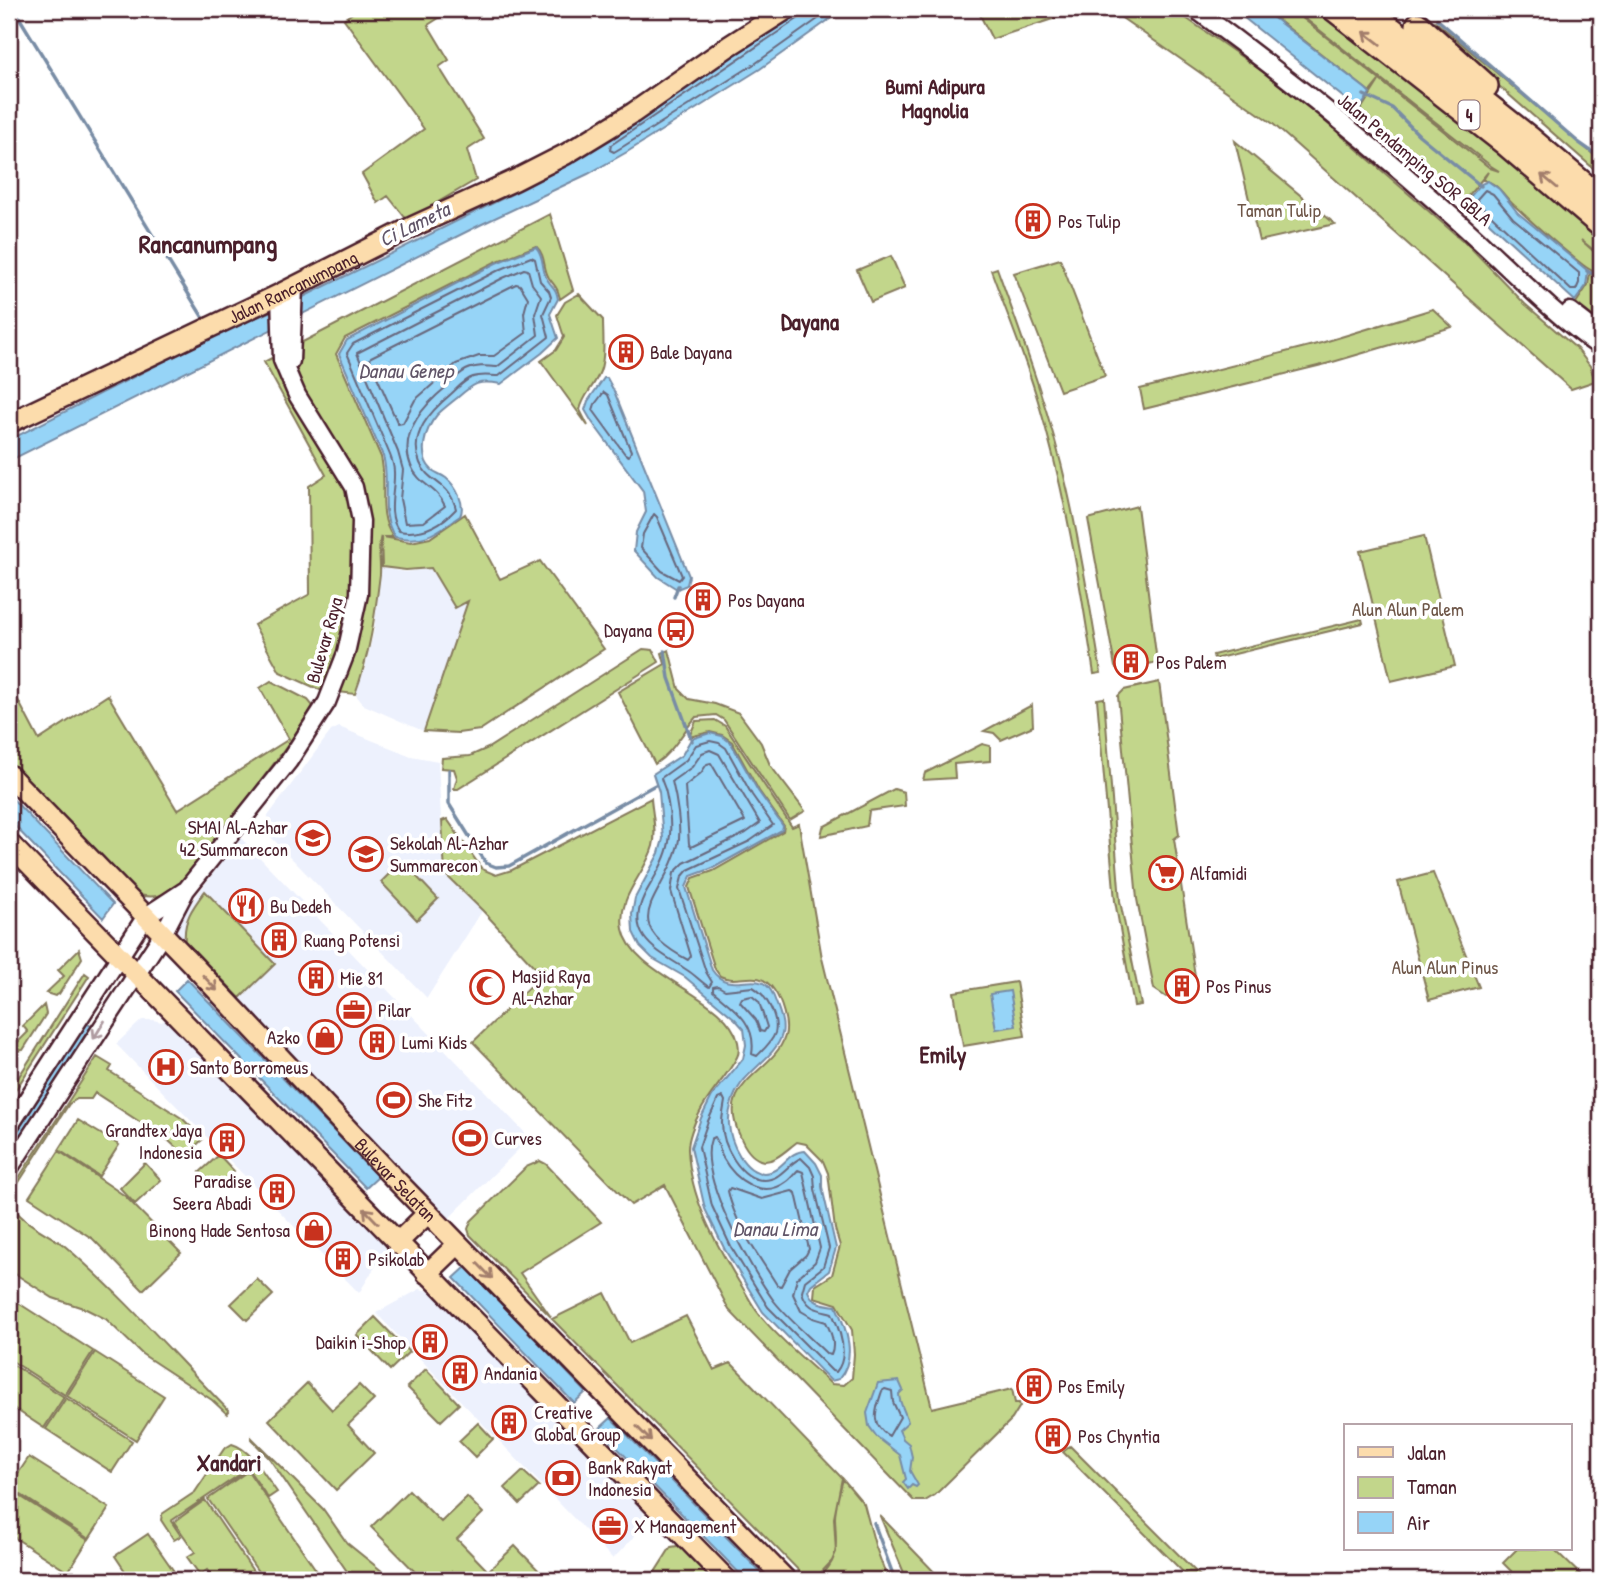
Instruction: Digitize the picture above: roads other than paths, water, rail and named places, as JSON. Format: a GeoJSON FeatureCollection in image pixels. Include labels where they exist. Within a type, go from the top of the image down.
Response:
{"type":"FeatureCollection","features":[{"type":"Feature","properties":{"kind":"highway","name":"4"},"geometry":{"type":"LineString","coordinates":[[1334,9],[1505,143],[1601,225]]}},
{"type":"Feature","properties":{"kind":"highway","name":"4"},"geometry":{"type":"LineString","coordinates":[[1366,9],[1601,199]]}},
{"type":"Feature","properties":{"kind":"highway"},"geometry":{"type":"LineString","coordinates":[[1418,25],[1547,142],[1560,155],[1569,172]]}},
{"type":"Feature","properties":{"kind":"main road","name":"Jalan Rancanumpang"},"geometry":{"type":"LineString","coordinates":[[9,423],[225,320],[287,296],[403,231],[515,180],[575,148],[633,113],[778,12]]}},
{"type":"Feature","properties":{"kind":"main road","name":"Bulevar Selatan"},"geometry":{"type":"LineString","coordinates":[[9,775],[428,1213],[786,1580]]}},
{"type":"Feature","properties":{"kind":"main road"},"geometry":{"type":"LineString","coordinates":[[9,843],[727,1580]]}},
{"type":"Feature","properties":{"kind":"main road"},"geometry":{"type":"LineString","coordinates":[[397,1243],[428,1213]]}},
{"type":"Feature","properties":{"kind":"main road"},"geometry":{"type":"LineString","coordinates":[[427,1273],[458,1244]]}},
{"type":"Feature","properties":{"kind":"street","name":"Jalan Pendamping SOR GBLA"},"geometry":{"type":"LineString","coordinates":[[1195,9],[1315,95]]}},
{"type":"Feature","properties":{"kind":"street","name":"Jalan Pendamping SOR GBLA"},"geometry":{"type":"LineString","coordinates":[[1212,9],[1596,338]]}},
{"type":"Feature","properties":{"kind":"street","name":"Bulevar Raya"},"geometry":{"type":"LineString","coordinates":[[9,1169],[135,972],[163,934],[186,890],[273,783],[327,702],[346,653],[359,594],[361,521],[354,487],[297,395],[288,374],[291,362],[286,338],[287,296]]}},
{"type":"Feature","properties":{"kind":"street","name":"Bulevar Raya"},"geometry":{"type":"LineString","coordinates":[[9,1127],[146,916],[186,890]]}},
{"type":"Feature","properties":{"kind":"water"},"geometry":{"type":"Polygon","coordinates":[[[800,9],[844,9],[760,69],[588,174],[480,225],[9,461],[9,440],[212,337],[301,298],[582,157],[800,9]]]}},
{"type":"Feature","properties":{"kind":"water"},"geometry":{"type":"Polygon","coordinates":[[[1233,9],[1262,9],[1366,89],[1370,93],[1359,110],[1233,9]]]}},
{"type":"Feature","properties":{"kind":"water"},"geometry":{"type":"Polygon","coordinates":[[[1488,181],[1499,189],[1518,213],[1588,271],[1586,286],[1575,301],[1468,203],[1468,199],[1481,184],[1488,181]]]}},
{"type":"Feature","properties":{"kind":"water","name":"Danau Genep"},"geometry":{"type":"Polygon","coordinates":[[[536,247],[541,255],[545,275],[558,299],[550,314],[558,338],[501,384],[487,382],[472,386],[437,415],[424,442],[425,457],[432,470],[446,478],[453,486],[461,501],[462,512],[430,535],[415,539],[395,537],[387,518],[383,456],[339,354],[347,340],[496,263],[536,247]]]}},
{"type":"Feature","properties":{"kind":"water"},"geometry":{"type":"Polygon","coordinates":[[[604,378],[607,378],[614,391],[689,576],[687,585],[677,589],[658,577],[634,551],[636,532],[646,512],[643,491],[585,410],[604,378]]]}},
{"type":"Feature","properties":{"kind":"water","name":"Danau Lima"},"geometry":{"type":"Polygon","coordinates":[[[710,733],[722,736],[731,743],[758,791],[783,826],[782,830],[713,868],[691,876],[686,887],[712,970],[728,982],[754,981],[769,987],[781,1016],[783,1030],[779,1041],[741,1084],[732,1103],[729,1124],[739,1155],[757,1172],[775,1170],[794,1154],[805,1151],[822,1175],[822,1187],[836,1248],[829,1271],[811,1285],[808,1291],[816,1301],[836,1306],[847,1334],[849,1353],[848,1362],[839,1379],[831,1381],[763,1312],[725,1250],[705,1209],[691,1147],[712,1096],[743,1059],[746,1045],[744,1029],[685,977],[652,958],[640,946],[633,932],[635,898],[659,853],[663,839],[659,792],[653,774],[682,755],[691,739],[710,733]]]}},
{"type":"Feature","properties":{"kind":"water"},"geometry":{"type":"Polygon","coordinates":[[[9,795],[113,904],[103,918],[9,820],[9,795]]]}},
{"type":"Feature","properties":{"kind":"water"},"geometry":{"type":"Polygon","coordinates":[[[187,979],[378,1177],[366,1188],[175,991],[187,979]]]}},
{"type":"Feature","properties":{"kind":"water"},"geometry":{"type":"Polygon","coordinates":[[[1010,991],[1016,1026],[996,1029],[990,994],[1010,991]]]}},
{"type":"Feature","properties":{"kind":"water"},"geometry":{"type":"Polygon","coordinates":[[[83,1021],[91,1026],[9,1155],[9,1137],[83,1021]]]}},
{"type":"Feature","properties":{"kind":"water"},"geometry":{"type":"Polygon","coordinates":[[[466,1267],[586,1392],[574,1403],[454,1278],[466,1267]]]}},
{"type":"Feature","properties":{"kind":"water"},"geometry":{"type":"Polygon","coordinates":[[[899,1381],[903,1390],[899,1397],[908,1422],[899,1430],[909,1444],[912,1457],[910,1471],[918,1485],[912,1485],[908,1489],[903,1482],[906,1479],[900,1455],[877,1437],[869,1426],[867,1413],[878,1383],[899,1381]]]}},
{"type":"Feature","properties":{"kind":"water"},"geometry":{"type":"Polygon","coordinates":[[[611,1418],[768,1580],[746,1580],[599,1429],[611,1418]]]}},
{"type":"Feature","properties":{"kind":"waterway"},"geometry":{"type":"LineString","coordinates":[[14,9],[205,321]]}},
{"type":"Feature","properties":{"kind":"waterway"},"geometry":{"type":"LineString","coordinates":[[1437,19],[1578,142],[1601,158]]}},
{"type":"Feature","properties":{"kind":"waterway"},"geometry":{"type":"LineString","coordinates":[[1364,95],[1392,108],[1419,135],[1481,186]]}},
{"type":"Feature","properties":{"kind":"waterway"},"geometry":{"type":"LineString","coordinates":[[1587,271],[1597,276],[1601,282]]}},
{"type":"Feature","properties":{"kind":"waterway"},"geometry":{"type":"LineString","coordinates":[[1601,307],[1601,322]]}},
{"type":"Feature","properties":{"kind":"waterway"},"geometry":{"type":"LineString","coordinates":[[1599,350],[1595,357],[1601,378]]}},
{"type":"Feature","properties":{"kind":"waterway"},"geometry":{"type":"LineString","coordinates":[[1601,458],[1594,498],[1601,521]]}},
{"type":"Feature","properties":{"kind":"waterway"},"geometry":{"type":"LineString","coordinates":[[674,597],[678,586]]}},
{"type":"Feature","properties":{"kind":"waterway"},"geometry":{"type":"LineString","coordinates":[[665,651],[669,678],[692,741]]}},
{"type":"Feature","properties":{"kind":"waterway"},"geometry":{"type":"LineString","coordinates":[[449,770],[449,804],[486,863],[496,867],[509,866],[655,785]]}},
{"type":"Feature","properties":{"kind":"waterway"},"geometry":{"type":"LineString","coordinates":[[874,1523],[895,1580]]}},
{"type":"Feature","properties":{"kind":"place","name":"Pos Tulip"},"geometry":{"type":"Point","coordinates":[1033,221]}},
{"type":"Feature","properties":{"kind":"place","name":"Bale Dayana"},"geometry":{"type":"Point","coordinates":[626,352]}},
{"type":"Feature","properties":{"kind":"place","name":"Pos Dayana"},"geometry":{"type":"Point","coordinates":[703,600]}},
{"type":"Feature","properties":{"kind":"place","name":"Dayana"},"geometry":{"type":"Point","coordinates":[676,630]}},
{"type":"Feature","properties":{"kind":"place","name":"Pos Palem"},"geometry":{"type":"Point","coordinates":[1131,662]}},
{"type":"Feature","properties":{"kind":"place","name":"SMAI Al-Azhar 42 Summarecon"},"geometry":{"type":"Point","coordinates":[313,838]}},
{"type":"Feature","properties":{"kind":"place","name":"Sekolah Al-Azhar Summarecon"},"geometry":{"type":"Point","coordinates":[366,854]}},
{"type":"Feature","properties":{"kind":"place","name":"Alfamidi"},"geometry":{"type":"Point","coordinates":[1166,873]}},
{"type":"Feature","properties":{"kind":"place","name":"Bu Dedeh"},"geometry":{"type":"Point","coordinates":[246,906]}},
{"type":"Feature","properties":{"kind":"place","name":"Ruang Potensi"},"geometry":{"type":"Point","coordinates":[279,940]}},
{"type":"Feature","properties":{"kind":"place","name":"Mie 81"},"geometry":{"type":"Point","coordinates":[316,978]}},
{"type":"Feature","properties":{"kind":"place","name":"Pos Pinus"},"geometry":{"type":"Point","coordinates":[1182,986]}},
{"type":"Feature","properties":{"kind":"place","name":"Masjid Raya Al-Azhar"},"geometry":{"type":"Point","coordinates":[487,987]}},
{"type":"Feature","properties":{"kind":"place","name":"Pilar"},"geometry":{"type":"Point","coordinates":[354,1010]}},
{"type":"Feature","properties":{"kind":"place","name":"Azko"},"geometry":{"type":"Point","coordinates":[325,1037]}},
{"type":"Feature","properties":{"kind":"place","name":"Lumi Kids"},"geometry":{"type":"Point","coordinates":[377,1042]}},
{"type":"Feature","properties":{"kind":"place","name":"Santo Borromeus"},"geometry":{"type":"Point","coordinates":[166,1067]}},
{"type":"Feature","properties":{"kind":"place","name":"She Fitz"},"geometry":{"type":"Point","coordinates":[394,1100]}},
{"type":"Feature","properties":{"kind":"place","name":"Curves"},"geometry":{"type":"Point","coordinates":[470,1138]}},
{"type":"Feature","properties":{"kind":"place","name":"Grandtex Jaya Indonesia"},"geometry":{"type":"Point","coordinates":[227,1141]}},
{"type":"Feature","properties":{"kind":"place","name":"Paradise Seera Abadi"},"geometry":{"type":"Point","coordinates":[277,1192]}},
{"type":"Feature","properties":{"kind":"place","name":"Binong Hade Sentosa"},"geometry":{"type":"Point","coordinates":[314,1230]}},
{"type":"Feature","properties":{"kind":"place","name":"Psikolab"},"geometry":{"type":"Point","coordinates":[343,1259]}},
{"type":"Feature","properties":{"kind":"place","name":"Daikin i-Shop"},"geometry":{"type":"Point","coordinates":[430,1342]}},
{"type":"Feature","properties":{"kind":"place","name":"Andania"},"geometry":{"type":"Point","coordinates":[460,1373]}},
{"type":"Feature","properties":{"kind":"place","name":"Pos Emily"},"geometry":{"type":"Point","coordinates":[1034,1386]}},
{"type":"Feature","properties":{"kind":"place","name":"Creative Global Group"},"geometry":{"type":"Point","coordinates":[509,1423]}},
{"type":"Feature","properties":{"kind":"place","name":"Pos Chyntia"},"geometry":{"type":"Point","coordinates":[1053,1436]}},
{"type":"Feature","properties":{"kind":"place","name":"Bank Rakyat Indonesia"},"geometry":{"type":"Point","coordinates":[563,1478]}},
{"type":"Feature","properties":{"kind":"place","name":"X Management"},"geometry":{"type":"Point","coordinates":[610,1526]}},
{"type":"Feature","properties":{"kind":"district","name":"Bumi Adipura Magnolia"},"geometry":{"type":"Point","coordinates":[935,98]}},
{"type":"Feature","properties":{"kind":"district","name":"Rancanumpang"},"geometry":{"type":"Point","coordinates":[208,243]}},
{"type":"Feature","properties":{"kind":"district","name":"Dayana"},"geometry":{"type":"Point","coordinates":[810,321]}},
{"type":"Feature","properties":{"kind":"district","name":"Emily"},"geometry":{"type":"Point","coordinates":[943,1054]}},
{"type":"Feature","properties":{"kind":"district","name":"Xandari"},"geometry":{"type":"Point","coordinates":[229,1462]}},
{"type":"Feature","properties":{"kind":"park label","name":"Taman Tulip"},"geometry":{"type":"Point","coordinates":[1279,210]}},
{"type":"Feature","properties":{"kind":"park label","name":"Alun Alun Palem"},"geometry":{"type":"Point","coordinates":[1408,609]}},
{"type":"Feature","properties":{"kind":"park label","name":"Alun Alun Pinus"},"geometry":{"type":"Point","coordinates":[1445,967]}},
{"type":"Feature","properties":{"kind":"water label","name":"Ci Lameta"},"geometry":{"type":"Point","coordinates":[414,224]}}]}
